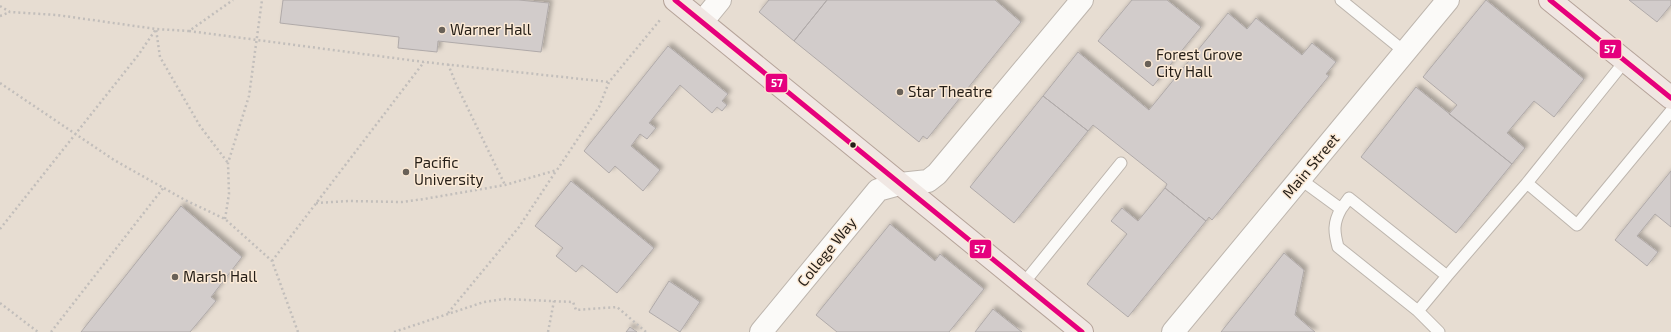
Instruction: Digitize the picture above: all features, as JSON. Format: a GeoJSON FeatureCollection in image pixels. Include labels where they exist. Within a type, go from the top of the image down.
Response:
{"type":"FeatureCollection","features":[{"type":"Feature","properties":{"kind":"main road"},"geometry":{"type":"LineString","coordinates":[[675,0],[1082,332]]}},
{"type":"Feature","properties":{"kind":"main road"},"geometry":{"type":"LineString","coordinates":[[1550,0],[1671,98]]}},
{"type":"Feature","properties":{"kind":"street"},"geometry":{"type":"LineString","coordinates":[[702,22],[720,0]]}},
{"type":"Feature","properties":{"kind":"street","name":"College Way"},"geometry":{"type":"LineString","coordinates":[[761,332],[878,190],[900,184],[928,181],[938,174],[1082,0]]}},
{"type":"Feature","properties":{"kind":"street","name":"Main Street"},"geometry":{"type":"LineString","coordinates":[[1174,332],[1448,0]]}},
{"type":"Feature","properties":{"kind":"lane"},"geometry":{"type":"LineString","coordinates":[[1342,0],[1405,52]]}},
{"type":"Feature","properties":{"kind":"lane"},"geometry":{"type":"LineString","coordinates":[[1418,311],[1527,183],[1626,61]]}},
{"type":"Feature","properties":{"kind":"lane"},"geometry":{"type":"LineString","coordinates":[[1527,183],[1577,225],[1671,111]]}},
{"type":"Feature","properties":{"kind":"lane"},"geometry":{"type":"LineString","coordinates":[[1023,284],[1121,163]]}},
{"type":"Feature","properties":{"kind":"lane"},"geometry":{"type":"LineString","coordinates":[[1300,179],[1341,209]]}},
{"type":"Feature","properties":{"kind":"lane"},"geometry":{"type":"LineString","coordinates":[[1439,332],[1418,311],[1338,247],[1335,226],[1336,218],[1341,209],[1349,198],[1447,276]]}},
{"type":"Feature","properties":{"kind":"path"},"geometry":{"type":"LineString","coordinates":[[189,31],[233,0]]}},
{"type":"Feature","properties":{"kind":"path"},"geometry":{"type":"LineString","coordinates":[[225,219],[229,194],[228,163],[249,96],[262,0]]}},
{"type":"Feature","properties":{"kind":"path"},"geometry":{"type":"LineString","coordinates":[[0,6],[10,12]]}},
{"type":"Feature","properties":{"kind":"path"},"geometry":{"type":"LineString","coordinates":[[0,16],[10,12],[57,15],[156,29],[189,31],[424,62],[609,82]]}},
{"type":"Feature","properties":{"kind":"path"},"geometry":{"type":"LineString","coordinates":[[447,314],[519,227],[599,107],[609,82],[661,19]]}},
{"type":"Feature","properties":{"kind":"path"},"geometry":{"type":"LineString","coordinates":[[0,229],[139,54],[156,29]]}},
{"type":"Feature","properties":{"kind":"path"},"geometry":{"type":"LineString","coordinates":[[156,29],[160,57],[200,126],[228,163]]}},
{"type":"Feature","properties":{"kind":"path"},"geometry":{"type":"LineString","coordinates":[[272,261],[424,62]]}},
{"type":"Feature","properties":{"kind":"path"},"geometry":{"type":"LineString","coordinates":[[448,64],[456,84],[505,185]]}},
{"type":"Feature","properties":{"kind":"path"},"geometry":{"type":"LineString","coordinates":[[0,83],[114,160],[185,200],[225,219],[272,261],[298,332]]}},
{"type":"Feature","properties":{"kind":"path"},"geometry":{"type":"LineString","coordinates":[[316,203],[349,201],[402,202],[505,185],[557,170]]}},
{"type":"Feature","properties":{"kind":"path"},"geometry":{"type":"LineString","coordinates":[[51,332],[164,187]]}},
{"type":"Feature","properties":{"kind":"path"},"geometry":{"type":"LineString","coordinates":[[394,332],[484,302],[505,299],[573,302],[576,310],[617,306],[646,332]]}},
{"type":"Feature","properties":{"kind":"path"},"geometry":{"type":"LineString","coordinates":[[548,332],[554,301]]}},
{"type":"Feature","properties":{"kind":"path"},"geometry":{"type":"LineString","coordinates":[[0,304],[38,332]]}},
{"type":"Feature","properties":{"kind":"building","name":"Warner Hall"},"geometry":{"type":"Polygon","coordinates":[[[283,0],[519,0],[549,3],[541,52],[438,41],[437,52],[398,48],[399,37],[280,23],[283,0]]]}},
{"type":"Feature","properties":{"kind":"building"},"geometry":{"type":"Polygon","coordinates":[[[769,0],[827,0],[794,41],[759,12],[769,0]]]}},
{"type":"Feature","properties":{"kind":"building"},"geometry":{"type":"Polygon","coordinates":[[[827,0],[995,0],[1021,22],[927,139],[923,136],[919,142],[794,41],[827,0]]]}},
{"type":"Feature","properties":{"kind":"building","name":"Forest Grove City Hall"},"geometry":{"type":"Polygon","coordinates":[[[1132,0],[1167,0],[1201,27],[1153,86],[1098,41],[1132,0]]]}},
{"type":"Feature","properties":{"kind":"building"},"geometry":{"type":"Polygon","coordinates":[[[1486,0],[1584,79],[1554,117],[1534,101],[1507,133],[1525,148],[1512,164],[1449,114],[1457,105],[1423,77],[1486,0]]]}},
{"type":"Feature","properties":{"kind":"building"},"geometry":{"type":"Polygon","coordinates":[[[1629,0],[1671,0],[1671,5],[1657,22],[1629,0]]]}},
{"type":"Feature","properties":{"kind":"building"},"geometry":{"type":"Polygon","coordinates":[[[1228,13],[1247,29],[1256,18],[1302,55],[1312,43],[1336,62],[1326,74],[1329,76],[1212,220],[1209,217],[1206,221],[1165,188],[1167,184],[1093,125],[1088,131],[1043,96],[1078,52],[1149,110],[1228,13]]]}},
{"type":"Feature","properties":{"kind":"building"},"geometry":{"type":"Polygon","coordinates":[[[668,46],[728,94],[722,101],[727,105],[722,111],[717,107],[712,113],[680,85],[649,123],[656,128],[647,139],[640,134],[631,146],[660,170],[643,191],[615,166],[609,173],[584,151],[668,46]]]}},
{"type":"Feature","properties":{"kind":"building"},"geometry":{"type":"Polygon","coordinates":[[[1416,87],[1512,164],[1456,233],[1361,157],[1416,87]]]}},
{"type":"Feature","properties":{"kind":"building"},"geometry":{"type":"Polygon","coordinates":[[[1043,96],[1088,131],[1014,223],[970,187],[1043,96]]]}},
{"type":"Feature","properties":{"kind":"building"},"geometry":{"type":"Polygon","coordinates":[[[1671,171],[1671,227],[1655,214],[1637,236],[1658,252],[1647,266],[1615,240],[1671,171]]]}},
{"type":"Feature","properties":{"kind":"building"},"geometry":{"type":"Polygon","coordinates":[[[571,181],[654,248],[617,293],[582,265],[576,272],[556,256],[563,248],[535,226],[571,181]]]}},
{"type":"Feature","properties":{"kind":"building"},"geometry":{"type":"Polygon","coordinates":[[[1165,188],[1206,221],[1128,317],[1087,284],[1127,234],[1111,221],[1122,208],[1138,221],[1165,188]]]}},
{"type":"Feature","properties":{"kind":"building","name":"Marsh Hall"},"geometry":{"type":"Polygon","coordinates":[[[181,206],[242,257],[211,297],[216,301],[190,332],[81,332],[181,206]]]}},
{"type":"Feature","properties":{"kind":"building"},"geometry":{"type":"Polygon","coordinates":[[[890,224],[935,261],[940,254],[984,289],[949,332],[837,332],[816,315],[890,224]]]}},
{"type":"Feature","properties":{"kind":"building"},"geometry":{"type":"Polygon","coordinates":[[[1284,253],[1304,270],[1295,315],[1315,332],[1221,332],[1284,253]]]}},
{"type":"Feature","properties":{"kind":"building"},"geometry":{"type":"Polygon","coordinates":[[[669,281],[700,302],[680,332],[649,312],[669,281]]]}},
{"type":"Feature","properties":{"kind":"building"},"geometry":{"type":"Polygon","coordinates":[[[993,309],[1022,332],[975,332],[993,309]]]}},
{"type":"Feature","properties":{"kind":"building"},"geometry":{"type":"Polygon","coordinates":[[[630,327],[637,332],[626,332],[630,327]]]}},
{"type":"Feature","properties":{"kind":"transit line","name":"57"},"geometry":{"type":"LineString","coordinates":[[675,0],[1082,332]]}},
{"type":"Feature","properties":{"kind":"transit line","name":"57"},"geometry":{"type":"LineString","coordinates":[[1550,0],[1671,98]]}},
{"type":"Feature","properties":{"kind":"place","name":"Warner Hall"},"geometry":{"type":"Point","coordinates":[442,30]}},
{"type":"Feature","properties":{"kind":"place","name":"Forest Grove City Hall"},"geometry":{"type":"Point","coordinates":[1148,64]}},
{"type":"Feature","properties":{"kind":"place","name":"Star Theatre"},"geometry":{"type":"Point","coordinates":[900,92]}},
{"type":"Feature","properties":{"kind":"place","name":"Pacific University"},"geometry":{"type":"Point","coordinates":[406,172]}},
{"type":"Feature","properties":{"kind":"place","name":"Marsh Hall"},"geometry":{"type":"Point","coordinates":[175,277]}}]}
